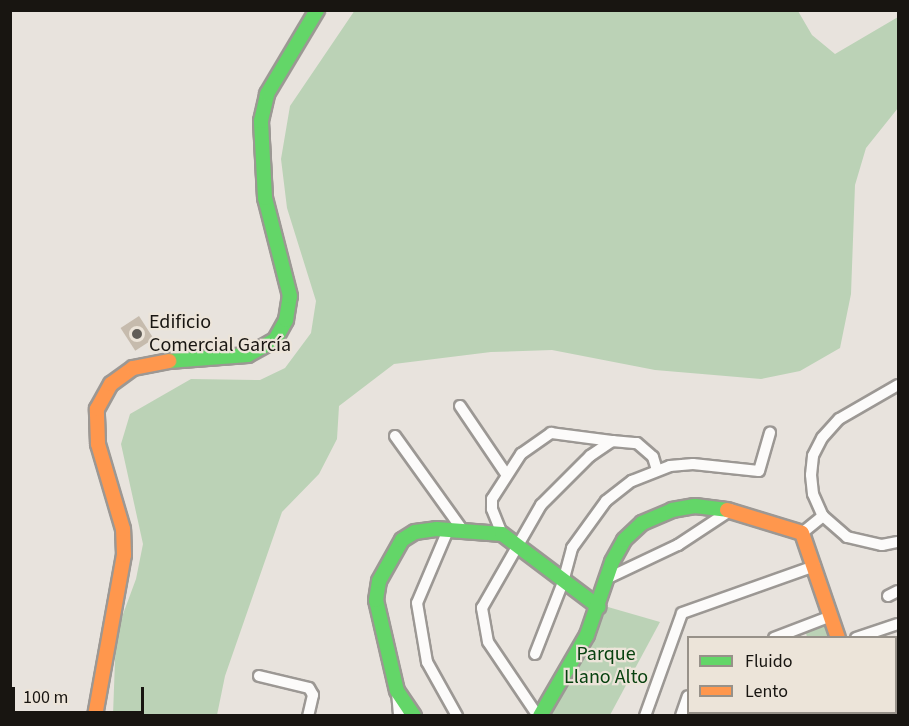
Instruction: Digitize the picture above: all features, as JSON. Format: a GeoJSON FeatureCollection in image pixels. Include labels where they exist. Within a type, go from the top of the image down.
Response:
{"type":"FeatureCollection","features":[{"type":"Feature","properties":{"kind":"street"},"geometry":{"type":"LineString","coordinates":[[95,716],[109,622],[124,555],[123,529],[98,444],[97,408],[111,384],[133,368],[174,360],[248,355],[275,340],[281,330],[290,296],[265,198],[261,121],[267,94],[290,50],[317,10]]}},
{"type":"Feature","properties":{"kind":"street"},"geometry":{"type":"LineString","coordinates":[[898,385],[849,411],[822,438],[813,456],[811,475],[813,494],[823,516],[847,537],[865,543],[898,542]]}},
{"type":"Feature","properties":{"kind":"street"},"geometry":{"type":"LineString","coordinates":[[460,406],[506,474]]}},
{"type":"Feature","properties":{"kind":"street"},"geometry":{"type":"LineString","coordinates":[[535,654],[563,582],[572,548],[588,522],[632,481],[657,470],[693,464],[759,471],[770,433]]}},
{"type":"Feature","properties":{"kind":"street"},"geometry":{"type":"LineString","coordinates":[[599,607],[502,534],[492,510],[492,500],[506,474],[521,454],[544,434],[645,447],[657,470]]}},
{"type":"Feature","properties":{"kind":"street"},"geometry":{"type":"LineString","coordinates":[[395,436],[464,532]]}},
{"type":"Feature","properties":{"kind":"street"},"geometry":{"type":"LineString","coordinates":[[612,441],[557,485],[517,546],[482,608],[488,642],[539,716],[570,669],[599,607],[606,579],[624,540],[642,523],[672,510],[695,507],[731,510],[802,532]]}},
{"type":"Feature","properties":{"kind":"street"},"geometry":{"type":"LineString","coordinates":[[606,579],[678,545],[731,510]]}},
{"type":"Feature","properties":{"kind":"street"},"geometry":{"type":"LineString","coordinates":[[802,532],[823,516]]}},
{"type":"Feature","properties":{"kind":"street"},"geometry":{"type":"LineString","coordinates":[[399,716],[397,691],[376,600],[379,581],[402,540],[415,532],[448,530],[502,534]]}},
{"type":"Feature","properties":{"kind":"street"},"geometry":{"type":"LineString","coordinates":[[448,530],[417,603],[427,662],[457,716]]}},
{"type":"Feature","properties":{"kind":"street"},"geometry":{"type":"LineString","coordinates":[[802,532],[837,636]]}},
{"type":"Feature","properties":{"kind":"street"},"geometry":{"type":"LineString","coordinates":[[645,716],[682,613],[815,566]]}},
{"type":"Feature","properties":{"kind":"street"},"geometry":{"type":"LineString","coordinates":[[779,636],[831,616]]}},
{"type":"Feature","properties":{"kind":"street"},"geometry":{"type":"LineString","coordinates":[[862,636],[898,624]]}},
{"type":"Feature","properties":{"kind":"street"},"geometry":{"type":"LineString","coordinates":[[259,676],[309,688],[313,695],[308,716]]}},
{"type":"Feature","properties":{"kind":"street"},"geometry":{"type":"LineString","coordinates":[[397,691],[414,716]]}},
{"type":"Feature","properties":{"kind":"street"},"geometry":{"type":"LineString","coordinates":[[681,716],[687,699]]}},
{"type":"Feature","properties":{"kind":"green space"},"geometry":{"type":"Polygon","coordinates":[[[355,10],[798,11],[812,35],[835,54],[898,17],[898,108],[866,148],[855,185],[851,294],[840,348],[800,371],[761,379],[655,370],[552,350],[491,352],[394,364],[339,406],[337,439],[319,474],[282,512],[225,676],[217,715],[113,715],[116,633],[136,579],[143,544],[121,444],[130,414],[191,379],[260,380],[285,368],[311,333],[316,301],[287,208],[281,159],[290,106],[355,10]]]}},
{"type":"Feature","properties":{"kind":"green space","name":"Parque Llano Alto"},"geometry":{"type":"Polygon","coordinates":[[[608,607],[660,622],[610,715],[548,716],[608,607]]]}},
{"type":"Feature","properties":{"kind":"green space"},"geometry":{"type":"Polygon","coordinates":[[[833,617],[847,636],[807,636],[805,629],[833,617]]]}},
{"type":"Feature","properties":{"kind":"building","name":"Edificio Comercial García"},"geometry":{"type":"Polygon","coordinates":[[[139,316],[154,339],[135,351],[121,328],[139,316]]]}},
{"type":"Feature","properties":{"kind":"waterway"},"geometry":{"type":"LineString","coordinates":[[10,593],[10,603]]}},
{"type":"Feature","properties":{"kind":"traffic: fast"},"geometry":{"type":"LineString","coordinates":[[169,361],[248,355],[275,340],[286,320],[290,296],[265,198],[261,121],[267,94],[317,10]]}},
{"type":"Feature","properties":{"kind":"traffic: fast"},"geometry":{"type":"LineString","coordinates":[[540,716],[587,635],[612,562],[624,540],[642,523],[672,510],[695,506],[727,510]]}},
{"type":"Feature","properties":{"kind":"traffic: fast"},"geometry":{"type":"LineString","coordinates":[[414,716],[397,691],[376,600],[379,581],[402,540],[415,532],[436,529],[502,534],[599,607]]}},
{"type":"Feature","properties":{"kind":"traffic: slow"},"geometry":{"type":"LineString","coordinates":[[95,716],[124,555],[123,529],[98,444],[97,409],[111,384],[133,368],[169,361]]}},
{"type":"Feature","properties":{"kind":"traffic: slow"},"geometry":{"type":"LineString","coordinates":[[727,510],[802,533],[837,636]]}},
{"type":"Feature","properties":{"kind":"place","name":"Edificio Comercial García"},"geometry":{"type":"Point","coordinates":[137,334]}}]}
